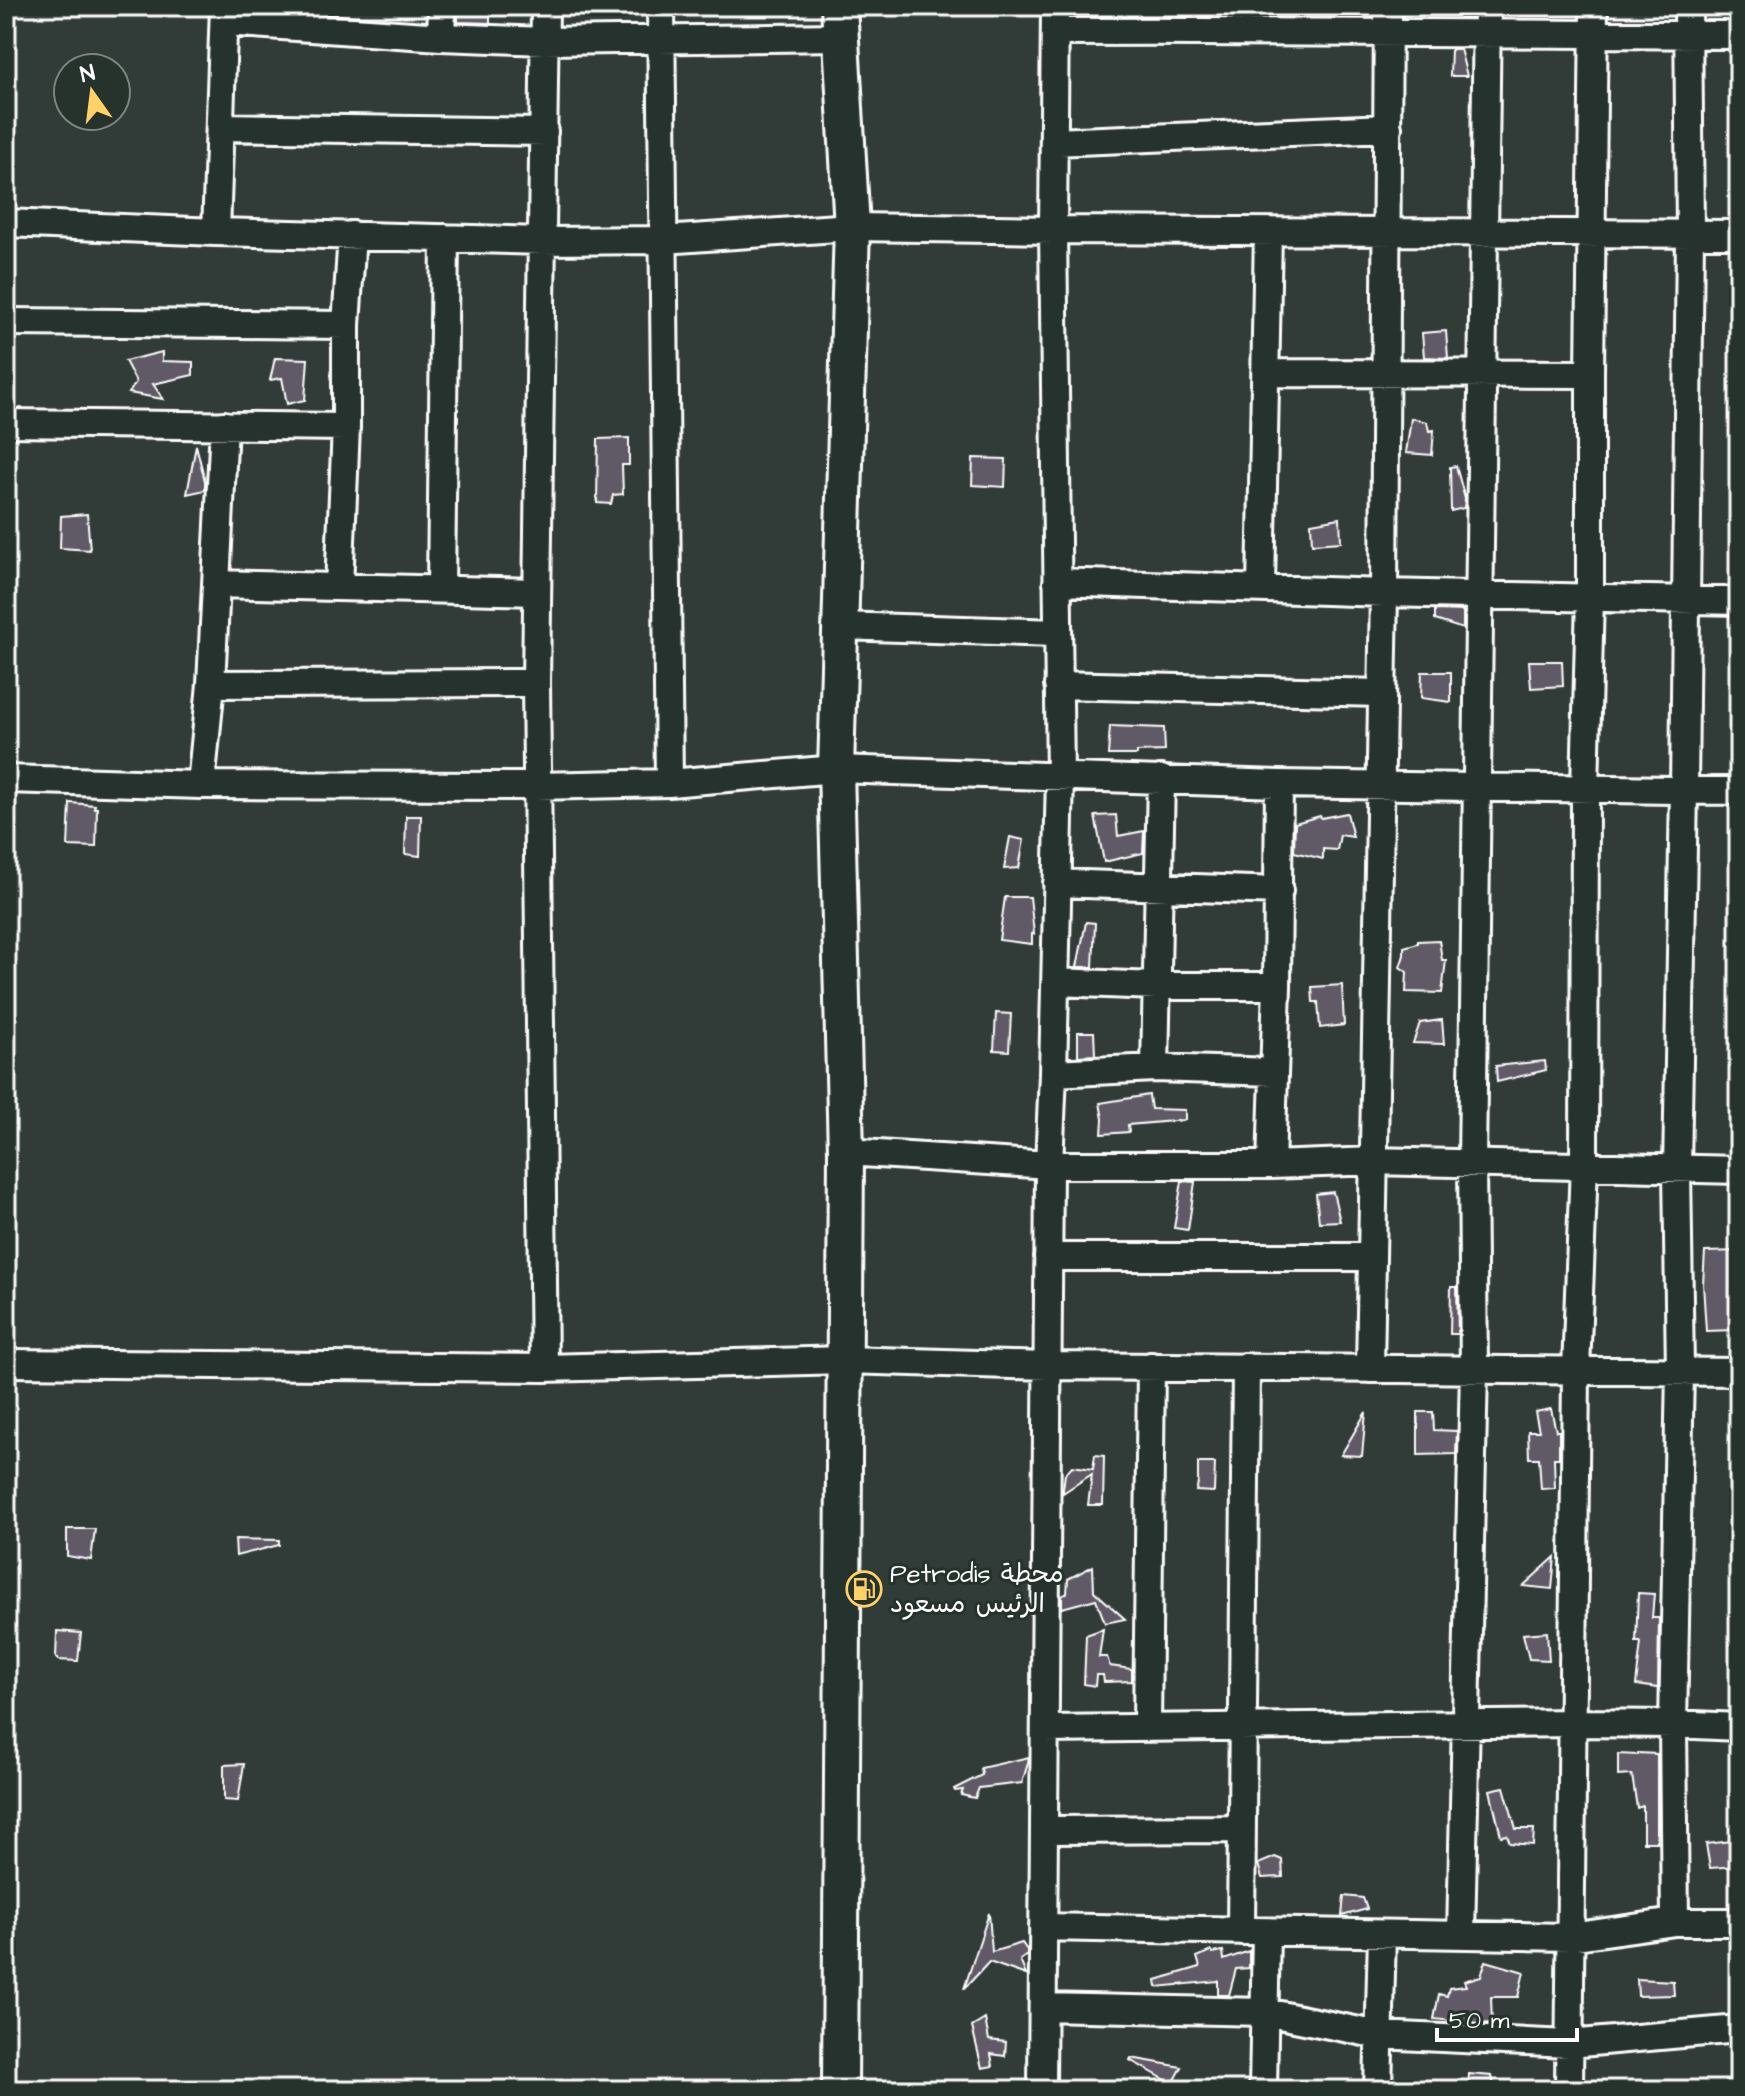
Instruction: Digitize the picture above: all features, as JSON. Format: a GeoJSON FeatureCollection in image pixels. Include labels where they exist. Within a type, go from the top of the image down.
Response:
{"type":"FeatureCollection","features":[{"type":"Feature","properties":{"kind":"main road"},"geometry":{"type":"LineString","coordinates":[[839,22],[852,227],[836,769],[846,1152],[840,2090]]}},
{"type":"Feature","properties":{"kind":"street"},"geometry":{"type":"LineString","coordinates":[[441,37],[442,6]]}},
{"type":"Feature","properties":{"kind":"street"},"geometry":{"type":"LineString","coordinates":[[544,1368],[536,683],[545,6]]}},
{"type":"Feature","properties":{"kind":"street"},"geometry":{"type":"LineString","coordinates":[[661,6],[669,783]]}},
{"type":"Feature","properties":{"kind":"street"},"geometry":{"type":"LineString","coordinates":[[1042,2090],[1049,1165],[1060,776],[1053,230],[1055,6]]}},
{"type":"Feature","properties":{"kind":"street"},"geometry":{"type":"LineString","coordinates":[[1461,1935],[1474,1370],[1472,1163],[1487,6]]}},
{"type":"Feature","properties":{"kind":"street"},"geometry":{"type":"LineString","coordinates":[[1569,2090],[1576,1370],[1584,1165],[1594,6]]}},
{"type":"Feature","properties":{"kind":"street"},"geometry":{"type":"LineString","coordinates":[[1675,1922],[1673,1724],[1680,1370],[1677,1169],[1690,234],[1688,6]]}},
{"type":"Feature","properties":{"kind":"street"},"geometry":{"type":"LineString","coordinates":[[216,232],[224,14],[340,18],[441,37],[544,41],[662,41],[839,22]]}},
{"type":"Feature","properties":{"kind":"street"},"geometry":{"type":"LineString","coordinates":[[1055,32],[1182,19],[1388,19],[1486,34],[1739,35]]}},
{"type":"Feature","properties":{"kind":"street"},"geometry":{"type":"LineString","coordinates":[[1370,1369],[1384,593],[1388,19]]}},
{"type":"Feature","properties":{"kind":"street"},"geometry":{"type":"LineString","coordinates":[[220,127],[544,132]]}},
{"type":"Feature","properties":{"kind":"street"},"geometry":{"type":"LineString","coordinates":[[1054,142],[1388,128]]}},
{"type":"Feature","properties":{"kind":"street"},"geometry":{"type":"LineString","coordinates":[[6,223],[542,241],[663,240],[852,227],[1739,234]]}},
{"type":"Feature","properties":{"kind":"street"},"geometry":{"type":"LineString","coordinates":[[1261,588],[1268,232]]}},
{"type":"Feature","properties":{"kind":"street"},"geometry":{"type":"LineString","coordinates":[[339,587],[346,427],[346,325],[352,235]]}},
{"type":"Feature","properties":{"kind":"street"},"geometry":{"type":"LineString","coordinates":[[441,589],[445,238]]}},
{"type":"Feature","properties":{"kind":"street"},"geometry":{"type":"LineString","coordinates":[[6,322],[346,325]]}},
{"type":"Feature","properties":{"kind":"street"},"geometry":{"type":"LineString","coordinates":[[1266,373],[1590,374]]}},
{"type":"Feature","properties":{"kind":"street"},"geometry":{"type":"LineString","coordinates":[[6,423],[346,427]]}},
{"type":"Feature","properties":{"kind":"street"},"geometry":{"type":"LineString","coordinates":[[201,785],[211,684],[224,425]]}},
{"type":"Feature","properties":{"kind":"street"},"geometry":{"type":"LineString","coordinates":[[1057,582],[1739,601]]}},
{"type":"Feature","properties":{"kind":"street"},"geometry":{"type":"LineString","coordinates":[[216,584],[537,592]]}},
{"type":"Feature","properties":{"kind":"street"},"geometry":{"type":"LineString","coordinates":[[839,626],[1058,633]]}},
{"type":"Feature","properties":{"kind":"street"},"geometry":{"type":"LineString","coordinates":[[211,684],[536,683]]}},
{"type":"Feature","properties":{"kind":"street"},"geometry":{"type":"LineString","coordinates":[[1058,685],[1381,693]]}},
{"type":"Feature","properties":{"kind":"street"},"geometry":{"type":"LineString","coordinates":[[6,779],[201,785],[536,786],[669,783],[836,769],[1279,784],[1739,791]]}},
{"type":"Feature","properties":{"kind":"street"},"geometry":{"type":"LineString","coordinates":[[1155,1068],[1161,779]]}},
{"type":"Feature","properties":{"kind":"street"},"geometry":{"type":"LineString","coordinates":[[1271,1165],[1279,784]]}},
{"type":"Feature","properties":{"kind":"street"},"geometry":{"type":"LineString","coordinates":[[1057,883],[1279,891]]}},
{"type":"Feature","properties":{"kind":"street"},"geometry":{"type":"LineString","coordinates":[[1056,982],[1277,986]]}},
{"type":"Feature","properties":{"kind":"street"},"geometry":{"type":"LineString","coordinates":[[1053,1073],[1155,1068],[1274,1072]]}},
{"type":"Feature","properties":{"kind":"street"},"geometry":{"type":"LineString","coordinates":[[846,1152],[1049,1165],[1271,1165],[1374,1161],[1739,1170]]}},
{"type":"Feature","properties":{"kind":"street"},"geometry":{"type":"LineString","coordinates":[[1048,1257],[1371,1257]]}},
{"type":"Feature","properties":{"kind":"street"},"geometry":{"type":"LineString","coordinates":[[6,1363],[544,1368],[845,1360],[1047,1366],[1739,1372]]}},
{"type":"Feature","properties":{"kind":"street"},"geometry":{"type":"LineString","coordinates":[[1147,1728],[1151,1366]]}},
{"type":"Feature","properties":{"kind":"street"},"geometry":{"type":"LineString","coordinates":[[1246,1367],[1242,1829],[1265,2012],[1263,2090]]}},
{"type":"Feature","properties":{"kind":"street"},"geometry":{"type":"LineString","coordinates":[[1045,1729],[1573,1723],[1739,1727]]}},
{"type":"Feature","properties":{"kind":"street"},"geometry":{"type":"LineString","coordinates":[[1044,1830],[1242,1829]]}},
{"type":"Feature","properties":{"kind":"street"},"geometry":{"type":"LineString","coordinates":[[1043,1927],[1570,1937],[1675,1922],[1739,1922]]}},
{"type":"Feature","properties":{"kind":"street"},"geometry":{"type":"LineString","coordinates":[[1378,2090],[1382,1934]]}},
{"type":"Feature","properties":{"kind":"street"},"geometry":{"type":"LineString","coordinates":[[1043,2007],[1265,2012],[1379,2035],[1569,2044],[1739,2029]]}},
{"type":"Feature","properties":{"kind":"building"},"geometry":{"type":"Polygon","coordinates":[[[458,6],[490,6],[490,23],[458,22],[458,6]]]}},
{"type":"Feature","properties":{"kind":"building"},"geometry":{"type":"Polygon","coordinates":[[[1451,49],[1460,49],[1467,76],[1450,76],[1451,49]]]}},
{"type":"Feature","properties":{"kind":"building"},"geometry":{"type":"Polygon","coordinates":[[[1446,331],[1448,358],[1424,357],[1422,333],[1446,331]]]}},
{"type":"Feature","properties":{"kind":"building"},"geometry":{"type":"Polygon","coordinates":[[[162,352],[162,361],[193,362],[193,375],[153,384],[163,399],[129,393],[136,382],[125,361],[162,352]]]}},
{"type":"Feature","properties":{"kind":"building"},"geometry":{"type":"Polygon","coordinates":[[[275,358],[308,359],[305,400],[287,404],[282,378],[270,380],[275,358]]]}},
{"type":"Feature","properties":{"kind":"building"},"geometry":{"type":"Polygon","coordinates":[[[1411,418],[1427,422],[1429,431],[1434,430],[1432,455],[1406,453],[1411,418]]]}},
{"type":"Feature","properties":{"kind":"building"},"geometry":{"type":"Polygon","coordinates":[[[629,438],[629,465],[622,465],[623,494],[613,495],[611,504],[597,503],[598,439],[629,438]]]}},
{"type":"Feature","properties":{"kind":"building"},"geometry":{"type":"Polygon","coordinates":[[[196,445],[205,490],[187,494],[196,445]]]}},
{"type":"Feature","properties":{"kind":"building"},"geometry":{"type":"Polygon","coordinates":[[[973,458],[1006,459],[1005,487],[972,485],[973,458]]]}},
{"type":"Feature","properties":{"kind":"building"},"geometry":{"type":"Polygon","coordinates":[[[1456,466],[1465,499],[1464,508],[1451,511],[1450,467],[1456,466]]]}},
{"type":"Feature","properties":{"kind":"building"},"geometry":{"type":"Polygon","coordinates":[[[87,514],[90,550],[60,548],[61,516],[87,514]]]}},
{"type":"Feature","properties":{"kind":"building"},"geometry":{"type":"Polygon","coordinates":[[[1340,518],[1341,542],[1312,544],[1311,523],[1340,518]]]}},
{"type":"Feature","properties":{"kind":"building"},"geometry":{"type":"Polygon","coordinates":[[[1435,610],[1463,611],[1463,629],[1435,620],[1435,610]]]}},
{"type":"Feature","properties":{"kind":"building"},"geometry":{"type":"Polygon","coordinates":[[[1529,661],[1562,661],[1563,686],[1531,688],[1529,661]]]}},
{"type":"Feature","properties":{"kind":"building"},"geometry":{"type":"Polygon","coordinates":[[[1422,672],[1451,672],[1451,702],[1421,698],[1422,672]]]}},
{"type":"Feature","properties":{"kind":"building"},"geometry":{"type":"Polygon","coordinates":[[[1110,726],[1164,728],[1165,751],[1108,755],[1110,726]]]}},
{"type":"Feature","properties":{"kind":"building"},"geometry":{"type":"Polygon","coordinates":[[[70,803],[95,805],[94,808],[97,808],[96,847],[68,846],[70,803]]]}},
{"type":"Feature","properties":{"kind":"building"},"geometry":{"type":"Polygon","coordinates":[[[1347,813],[1353,837],[1340,835],[1337,850],[1323,849],[1323,859],[1294,852],[1295,823],[1347,813]]]}},
{"type":"Feature","properties":{"kind":"building"},"geometry":{"type":"Polygon","coordinates":[[[1116,815],[1118,836],[1144,831],[1143,853],[1104,862],[1095,816],[1116,815]]]}},
{"type":"Feature","properties":{"kind":"building"},"geometry":{"type":"Polygon","coordinates":[[[406,816],[421,816],[420,856],[405,854],[406,816]]]}},
{"type":"Feature","properties":{"kind":"building"},"geometry":{"type":"Polygon","coordinates":[[[1010,837],[1024,840],[1019,868],[1004,869],[1010,837]]]}},
{"type":"Feature","properties":{"kind":"building"},"geometry":{"type":"Polygon","coordinates":[[[1005,897],[1030,897],[1034,934],[1032,944],[999,940],[1005,897]]]}},
{"type":"Feature","properties":{"kind":"building"},"geometry":{"type":"Polygon","coordinates":[[[1086,922],[1095,923],[1093,967],[1077,967],[1086,922]]]}},
{"type":"Feature","properties":{"kind":"building"},"geometry":{"type":"Polygon","coordinates":[[[1439,940],[1442,960],[1446,960],[1442,993],[1406,992],[1407,972],[1400,967],[1404,947],[1418,941],[1439,940]]]}},
{"type":"Feature","properties":{"kind":"building"},"geometry":{"type":"Polygon","coordinates":[[[1342,985],[1344,1025],[1320,1028],[1318,1002],[1313,1002],[1312,987],[1342,985]]]}},
{"type":"Feature","properties":{"kind":"building"},"geometry":{"type":"Polygon","coordinates":[[[996,1013],[1011,1014],[1009,1051],[994,1050],[996,1013]]]}},
{"type":"Feature","properties":{"kind":"building"},"geometry":{"type":"Polygon","coordinates":[[[1442,1020],[1444,1044],[1413,1043],[1420,1023],[1442,1020]]]}},
{"type":"Feature","properties":{"kind":"building"},"geometry":{"type":"Polygon","coordinates":[[[1078,1032],[1094,1032],[1095,1055],[1078,1056],[1078,1032]]]}},
{"type":"Feature","properties":{"kind":"building"},"geometry":{"type":"Polygon","coordinates":[[[1545,1061],[1546,1070],[1497,1082],[1496,1066],[1545,1061]]]}},
{"type":"Feature","properties":{"kind":"building"},"geometry":{"type":"Polygon","coordinates":[[[1149,1095],[1151,1109],[1185,1110],[1185,1120],[1128,1125],[1129,1132],[1102,1134],[1100,1103],[1149,1095]]]}},
{"type":"Feature","properties":{"kind":"building"},"geometry":{"type":"Polygon","coordinates":[[[1182,1181],[1195,1182],[1188,1230],[1174,1228],[1182,1181]]]}},
{"type":"Feature","properties":{"kind":"building"},"geometry":{"type":"Polygon","coordinates":[[[1333,1192],[1340,1221],[1319,1222],[1316,1194],[1333,1192]]]}},
{"type":"Feature","properties":{"kind":"building"},"geometry":{"type":"Polygon","coordinates":[[[1739,1251],[1739,1313],[1734,1314],[1734,1330],[1706,1331],[1703,1284],[1705,1252],[1739,1251]]]}},
{"type":"Feature","properties":{"kind":"building"},"geometry":{"type":"Polygon","coordinates":[[[1451,1287],[1457,1287],[1458,1334],[1450,1334],[1451,1287]]]}},
{"type":"Feature","properties":{"kind":"building"},"geometry":{"type":"Polygon","coordinates":[[[1551,1409],[1556,1431],[1559,1431],[1559,1458],[1554,1458],[1555,1488],[1541,1489],[1539,1458],[1529,1458],[1528,1431],[1539,1431],[1535,1412],[1551,1409]]]}},
{"type":"Feature","properties":{"kind":"building"},"geometry":{"type":"Polygon","coordinates":[[[1366,1412],[1362,1456],[1341,1455],[1366,1412]]]}},
{"type":"Feature","properties":{"kind":"building"},"geometry":{"type":"Polygon","coordinates":[[[1418,1412],[1433,1412],[1434,1430],[1457,1431],[1456,1454],[1418,1455],[1418,1412]]]}},
{"type":"Feature","properties":{"kind":"building"},"geometry":{"type":"Polygon","coordinates":[[[1095,1455],[1104,1456],[1103,1505],[1088,1505],[1092,1474],[1063,1493],[1065,1474],[1072,1466],[1093,1469],[1095,1455]]]}},
{"type":"Feature","properties":{"kind":"building"},"geometry":{"type":"Polygon","coordinates":[[[1198,1463],[1215,1463],[1214,1492],[1196,1491],[1198,1463]]]}},
{"type":"Feature","properties":{"kind":"building"},"geometry":{"type":"Polygon","coordinates":[[[67,1529],[95,1529],[91,1560],[67,1556],[67,1529]]]}},
{"type":"Feature","properties":{"kind":"building"},"geometry":{"type":"Polygon","coordinates":[[[235,1539],[279,1540],[279,1545],[236,1556],[235,1539]]]}},
{"type":"Feature","properties":{"kind":"building"},"geometry":{"type":"Polygon","coordinates":[[[1555,1557],[1552,1589],[1523,1586],[1555,1557]]]}},
{"type":"Feature","properties":{"kind":"building"},"geometry":{"type":"Polygon","coordinates":[[[1093,1566],[1094,1591],[1125,1619],[1105,1623],[1096,1599],[1062,1608],[1062,1596],[1067,1593],[1068,1579],[1093,1566]]]}},
{"type":"Feature","properties":{"kind":"building"},"geometry":{"type":"Polygon","coordinates":[[[1638,1593],[1654,1594],[1652,1618],[1659,1618],[1658,1688],[1636,1685],[1641,1642],[1636,1642],[1638,1593]]]}},
{"type":"Feature","properties":{"kind":"building"},"geometry":{"type":"Polygon","coordinates":[[[1103,1629],[1099,1657],[1107,1657],[1110,1666],[1132,1669],[1132,1681],[1104,1682],[1103,1675],[1096,1675],[1095,1686],[1084,1684],[1086,1635],[1103,1629]]]}},
{"type":"Feature","properties":{"kind":"building"},"geometry":{"type":"Polygon","coordinates":[[[57,1631],[81,1633],[78,1661],[56,1658],[57,1631]]]}},
{"type":"Feature","properties":{"kind":"building"},"geometry":{"type":"Polygon","coordinates":[[[1547,1632],[1549,1660],[1529,1659],[1523,1634],[1547,1632]]]}},
{"type":"Feature","properties":{"kind":"building"},"geometry":{"type":"Polygon","coordinates":[[[1618,1754],[1657,1754],[1657,1842],[1643,1842],[1643,1806],[1637,1808],[1632,1775],[1618,1776],[1618,1754]]]}},
{"type":"Feature","properties":{"kind":"building"},"geometry":{"type":"Polygon","coordinates":[[[1029,1757],[1022,1783],[979,1788],[975,1798],[961,1795],[963,1790],[954,1789],[982,1775],[981,1768],[1029,1757]]]}},
{"type":"Feature","properties":{"kind":"building"},"geometry":{"type":"Polygon","coordinates":[[[244,1764],[238,1801],[224,1800],[224,1765],[244,1764]]]}},
{"type":"Feature","properties":{"kind":"building"},"geometry":{"type":"Polygon","coordinates":[[[1504,1787],[1516,1829],[1534,1829],[1533,1845],[1510,1843],[1507,1835],[1501,1836],[1490,1790],[1504,1787]]]}},
{"type":"Feature","properties":{"kind":"building"},"geometry":{"type":"Polygon","coordinates":[[[1731,1841],[1739,1866],[1710,1868],[1706,1844],[1731,1841]]]}},
{"type":"Feature","properties":{"kind":"building"},"geometry":{"type":"Polygon","coordinates":[[[1275,1857],[1282,1860],[1283,1877],[1262,1878],[1258,1864],[1275,1857]]]}},
{"type":"Feature","properties":{"kind":"building"},"geometry":{"type":"Polygon","coordinates":[[[1344,1896],[1363,1898],[1367,1909],[1342,1916],[1344,1896]]]}},
{"type":"Feature","properties":{"kind":"building"},"geometry":{"type":"Polygon","coordinates":[[[989,1913],[992,1952],[1022,1943],[1027,1955],[1020,1960],[1026,1975],[989,1962],[964,1989],[989,1913]]]}},
{"type":"Feature","properties":{"kind":"building"},"geometry":{"type":"Polygon","coordinates":[[[1211,1951],[1223,1951],[1224,1960],[1249,1951],[1249,1968],[1236,1969],[1229,1995],[1218,1995],[1218,1981],[1157,1987],[1156,1980],[1200,1967],[1197,1957],[1211,1951]]]}},
{"type":"Feature","properties":{"kind":"building"},"geometry":{"type":"Polygon","coordinates":[[[1486,1961],[1524,1972],[1518,1997],[1491,1997],[1492,2023],[1434,2019],[1439,1994],[1447,1996],[1449,1988],[1466,1986],[1464,1981],[1481,1976],[1486,1961]]]}},
{"type":"Feature","properties":{"kind":"building"},"geometry":{"type":"Polygon","coordinates":[[[1637,1979],[1673,1981],[1674,1995],[1638,1996],[1637,1979]]]}},
{"type":"Feature","properties":{"kind":"building"},"geometry":{"type":"Polygon","coordinates":[[[985,2019],[989,2040],[1006,2042],[1005,2056],[991,2054],[993,2066],[982,2068],[972,2027],[985,2019]]]}},
{"type":"Feature","properties":{"kind":"building"},"geometry":{"type":"Polygon","coordinates":[[[1131,2058],[1182,2067],[1173,2084],[1131,2058]]]}},
{"type":"Feature","properties":{"kind":"building"},"geometry":{"type":"Polygon","coordinates":[[[1469,2074],[1492,2076],[1495,2090],[1468,2090],[1469,2074]]]}},
{"type":"Feature","properties":{"kind":"place","name":"Petrodis محطة الرئيس مسعود"},"geometry":{"type":"Point","coordinates":[864,1589]}}]}
